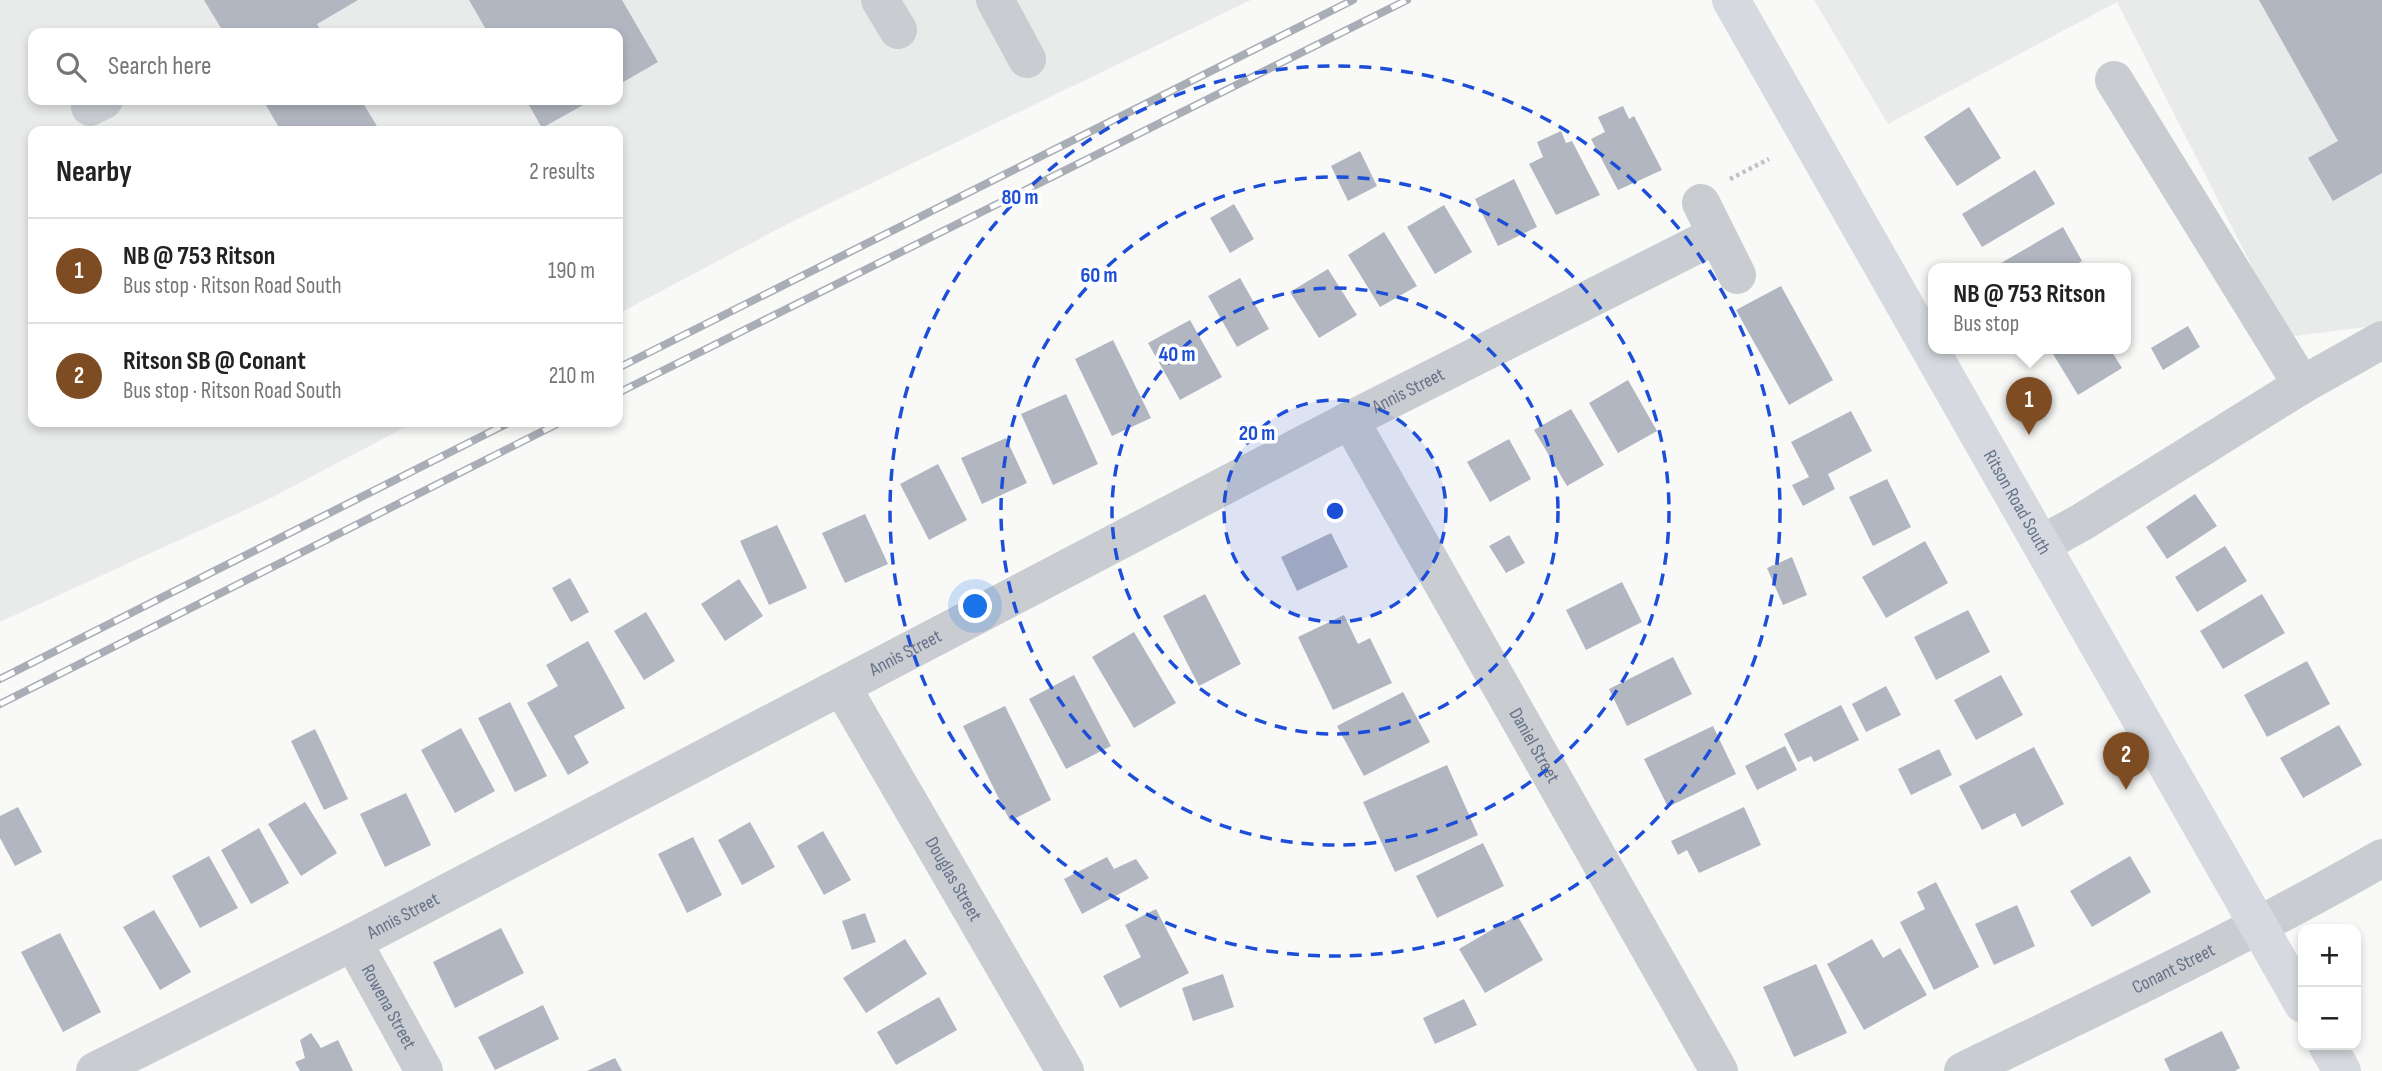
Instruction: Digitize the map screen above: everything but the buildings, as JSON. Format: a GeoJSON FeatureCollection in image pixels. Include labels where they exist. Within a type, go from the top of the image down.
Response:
{"type":"FeatureCollection","features":[{"type":"Feature","properties":{"kind":"main road","name":"Ritson Road South"},"geometry":{"type":"LineString","coordinates":[[1731,0],[1928,345]]}},
{"type":"Feature","properties":{"kind":"main road","name":"Ritson Road South"},"geometry":{"type":"LineString","coordinates":[[1933,354],[2298,995]]}},
{"type":"Feature","properties":{"kind":"main road"},"geometry":{"type":"LineString","coordinates":[[2330,1050],[2342,1071]]}},
{"type":"Feature","properties":{"kind":"street"},"geometry":{"type":"LineString","coordinates":[[995,0],[1027,59]]}},
{"type":"Feature","properties":{"kind":"street"},"geometry":{"type":"LineString","coordinates":[[2114,80],[2302,385]]}},
{"type":"Feature","properties":{"kind":"street"},"geometry":{"type":"LineString","coordinates":[[1713,207],[1737,275]]}},
{"type":"Feature","properties":{"kind":"street","name":"Annis Street"},"geometry":{"type":"LineString","coordinates":[[95,1071],[353,942],[1350,419],[1713,207]]}},
{"type":"Feature","properties":{"kind":"street"},"geometry":{"type":"LineString","coordinates":[[2042,544],[2302,385],[2382,340]]}},
{"type":"Feature","properties":{"kind":"street","name":"Daniel Street"},"geometry":{"type":"LineString","coordinates":[[1350,419],[1719,1071]]}},
{"type":"Feature","properties":{"kind":"street","name":"Douglas Street"},"geometry":{"type":"LineString","coordinates":[[842,687],[1065,1071]]}},
{"type":"Feature","properties":{"kind":"street","name":"Conant Street"},"geometry":{"type":"LineString","coordinates":[[1964,1071],[2259,926],[2382,858]]}},
{"type":"Feature","properties":{"kind":"street","name":"Rowena Street"},"geometry":{"type":"LineString","coordinates":[[353,942],[424,1071]]}},
{"type":"Feature","properties":{"kind":"path"},"geometry":{"type":"LineString","coordinates":[[1713,207],[1769,159]]}},
{"type":"Feature","properties":{"kind":"shaded area"},"geometry":{"type":"Polygon","coordinates":[[[0,0],[1251,0],[795,220],[623,311],[623,126],[28,126],[28,427],[406,427],[271,498],[0,622],[0,0]]]}},
{"type":"Feature","properties":{"kind":"shaded area"},"geometry":{"type":"Polygon","coordinates":[[[1814,0],[2382,0],[2382,325],[2288,337],[2117,2],[1888,124],[1814,0]]]}},
{"type":"Feature","properties":{"kind":"railway"},"geometry":{"type":"LineString","coordinates":[[623,365],[1353,0]]}},
{"type":"Feature","properties":{"kind":"railway"},"geometry":{"type":"LineString","coordinates":[[623,391],[1407,0]]}},
{"type":"Feature","properties":{"kind":"railway"},"geometry":{"type":"LineString","coordinates":[[0,679],[500,427]]}},
{"type":"Feature","properties":{"kind":"railway"},"geometry":{"type":"LineString","coordinates":[[0,704],[551,427]]}},
{"type":"Feature","properties":{"kind":"place","name":"NB @ 753 Ritson"},"geometry":{"type":"Point","coordinates":[2029,435]}},
{"type":"Feature","properties":{"kind":"place","name":"Ritson SB @ Conant"},"geometry":{"type":"Point","coordinates":[2126,790]}}]}
